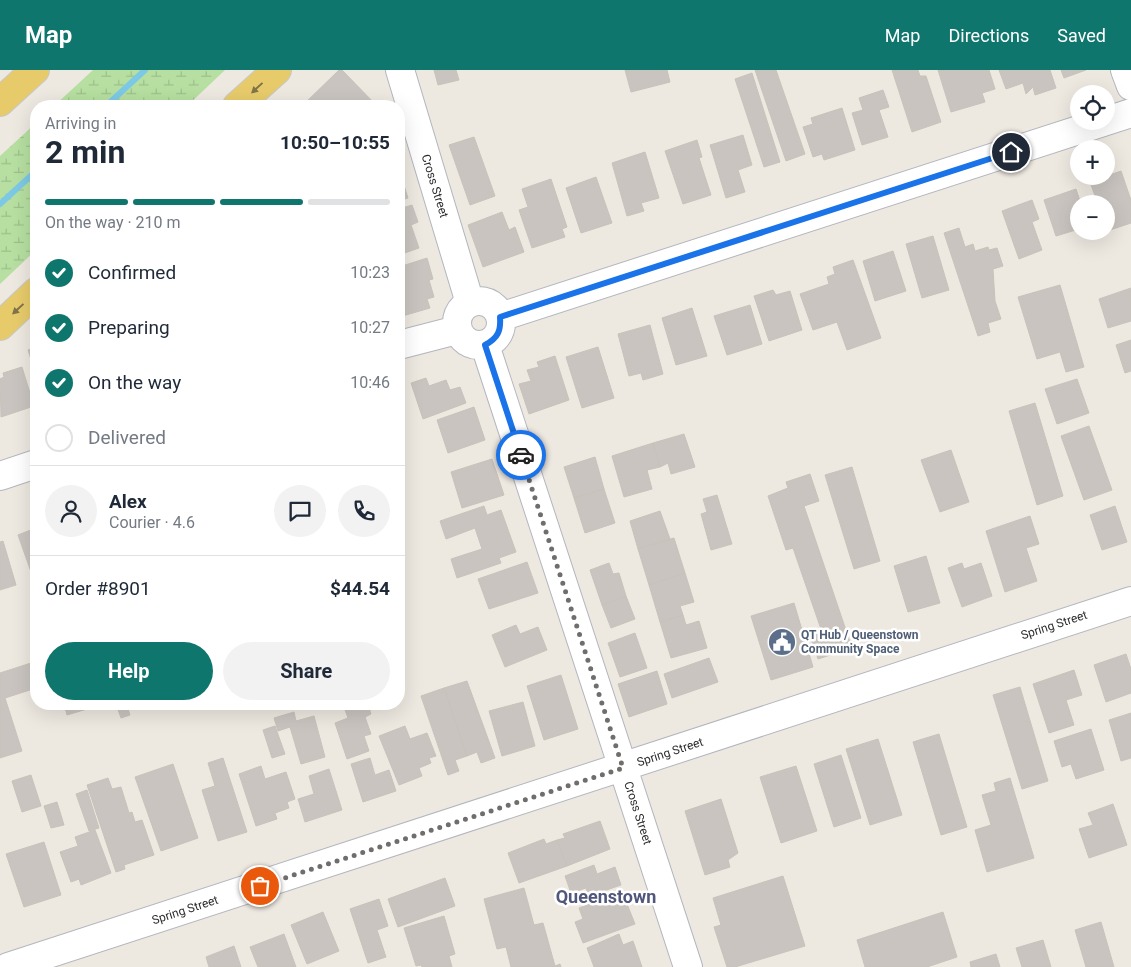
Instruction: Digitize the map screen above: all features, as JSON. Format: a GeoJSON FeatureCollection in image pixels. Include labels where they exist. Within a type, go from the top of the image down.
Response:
{"type":"FeatureCollection","features":[{"type":"Feature","properties":{"kind":"main road"},"geometry":{"type":"LineString","coordinates":[[244,100],[277,70]]}},
{"type":"Feature","properties":{"kind":"main road"},"geometry":{"type":"LineString","coordinates":[[0,102],[33,71]]}},
{"type":"Feature","properties":{"kind":"main road"},"geometry":{"type":"LineString","coordinates":[[0,326],[30,298]]}},
{"type":"Feature","properties":{"kind":"street","name":"Cross Street"},"geometry":{"type":"LineString","coordinates":[[400,70],[470,303]]}},
{"type":"Feature","properties":{"kind":"street"},"geometry":{"type":"LineString","coordinates":[[1125,70],[1131,86]]}},
{"type":"Feature","properties":{"kind":"street"},"geometry":{"type":"LineString","coordinates":[[500,317],[1131,113]]}},
{"type":"Feature","properties":{"kind":"street"},"geometry":{"type":"LineString","coordinates":[[477,301],[491,304],[500,317],[501,328],[498,334],[485,345],[469,344],[457,330],[458,315],[470,303],[477,301]]}},
{"type":"Feature","properties":{"kind":"street"},"geometry":{"type":"LineString","coordinates":[[405,343],[457,330]]}},
{"type":"Feature","properties":{"kind":"street","name":"Cross Street"},"geometry":{"type":"LineString","coordinates":[[485,345],[688,967]]}},
{"type":"Feature","properties":{"kind":"street"},"geometry":{"type":"LineString","coordinates":[[0,476],[30,466]]}},
{"type":"Feature","properties":{"kind":"street","name":"Spring Street"},"geometry":{"type":"LineString","coordinates":[[8,967],[623,768],[1131,600]]}},
{"type":"Feature","properties":{"kind":"green space"},"geometry":{"type":"Polygon","coordinates":[[[93,70],[225,70],[193,100],[60,100],[93,70]]]}},
{"type":"Feature","properties":{"kind":"green space"},"geometry":{"type":"Polygon","coordinates":[[[30,128],[30,256],[0,284],[0,156],[30,128]]]}},
{"type":"Feature","properties":{"kind":"building"},"geometry":{"type":"Polygon","coordinates":[[[339,70],[342,70],[371,100],[308,100],[339,70]]]}},
{"type":"Feature","properties":{"kind":"building"},"geometry":{"type":"Polygon","coordinates":[[[434,70],[456,70],[459,80],[438,85],[434,70]]]}},
{"type":"Feature","properties":{"kind":"building"},"geometry":{"type":"Polygon","coordinates":[[[625,70],[667,70],[670,82],[631,92],[625,70]]]}},
{"type":"Feature","properties":{"kind":"building"},"geometry":{"type":"Polygon","coordinates":[[[755,70],[776,70],[805,154],[786,161],[755,70]]]}},
{"type":"Feature","properties":{"kind":"building"},"geometry":{"type":"Polygon","coordinates":[[[892,70],[918,70],[920,76],[926,76],[941,122],[912,132],[892,70]]]}},
{"type":"Feature","properties":{"kind":"building"},"geometry":{"type":"Polygon","coordinates":[[[938,70],[989,70],[995,89],[982,93],[985,102],[951,112],[938,70]]]}},
{"type":"Feature","properties":{"kind":"building"},"geometry":{"type":"Polygon","coordinates":[[[999,70],[1050,70],[1056,88],[1035,95],[1033,87],[1026,94],[1023,83],[1006,89],[999,70]]]}},
{"type":"Feature","properties":{"kind":"building"},"geometry":{"type":"Polygon","coordinates":[[[1061,70],[1086,70],[1064,78],[1061,70]]]}},
{"type":"Feature","properties":{"kind":"building"},"geometry":{"type":"Polygon","coordinates":[[[752,73],[780,162],[764,167],[735,79],[752,73]]]}},
{"type":"Feature","properties":{"kind":"building"},"geometry":{"type":"Polygon","coordinates":[[[883,90],[889,107],[879,110],[888,137],[862,145],[852,113],[863,110],[859,98],[883,90]]]}},
{"type":"Feature","properties":{"kind":"building"},"geometry":{"type":"Polygon","coordinates":[[[842,108],[855,150],[824,160],[822,154],[813,157],[803,127],[813,124],[811,118],[842,108]]]}},
{"type":"Feature","properties":{"kind":"building"},"geometry":{"type":"Polygon","coordinates":[[[743,135],[752,165],[738,170],[745,192],[726,198],[710,145],[743,135]]]}},
{"type":"Feature","properties":{"kind":"building"},"geometry":{"type":"Polygon","coordinates":[[[474,137],[495,196],[470,205],[449,145],[474,137]]]}},
{"type":"Feature","properties":{"kind":"building"},"geometry":{"type":"Polygon","coordinates":[[[697,140],[702,157],[699,158],[711,195],[683,204],[665,151],[697,140]]]}},
{"type":"Feature","properties":{"kind":"building"},"geometry":{"type":"Polygon","coordinates":[[[645,152],[659,198],[641,203],[644,211],[627,216],[612,163],[645,152]]]}},
{"type":"Feature","properties":{"kind":"building"},"geometry":{"type":"Polygon","coordinates":[[[1121,171],[1131,200],[1131,223],[1115,228],[1115,195],[1095,195],[1091,185],[1115,185],[1115,173],[1121,171]]]}},
{"type":"Feature","properties":{"kind":"building"},"geometry":{"type":"Polygon","coordinates":[[[596,177],[612,223],[581,233],[566,188],[596,177]]]}},
{"type":"Feature","properties":{"kind":"building"},"geometry":{"type":"Polygon","coordinates":[[[551,179],[567,227],[562,229],[565,237],[532,248],[519,210],[528,207],[522,189],[551,179]]]}},
{"type":"Feature","properties":{"kind":"building"},"geometry":{"type":"Polygon","coordinates":[[[405,188],[408,198],[405,199],[405,188]]]}},
{"type":"Feature","properties":{"kind":"building"},"geometry":{"type":"Polygon","coordinates":[[[1076,189],[1078,195],[1070,195],[1070,232],[1056,236],[1044,200],[1076,189]]]}},
{"type":"Feature","properties":{"kind":"building"},"geometry":{"type":"Polygon","coordinates":[[[1032,200],[1039,219],[1032,222],[1042,250],[1019,259],[1002,211],[1032,200]]]}},
{"type":"Feature","properties":{"kind":"building"},"geometry":{"type":"Polygon","coordinates":[[[412,205],[418,222],[411,225],[419,248],[405,253],[405,207],[412,205]]]}},
{"type":"Feature","properties":{"kind":"building"},"geometry":{"type":"Polygon","coordinates":[[[502,212],[509,230],[515,227],[524,252],[483,267],[468,225],[502,212]]]}},
{"type":"Feature","properties":{"kind":"building"},"geometry":{"type":"Polygon","coordinates":[[[959,228],[965,247],[973,244],[975,251],[988,247],[989,250],[997,248],[1003,266],[993,269],[995,301],[1001,319],[988,323],[990,332],[978,336],[944,233],[959,228]]]}},
{"type":"Feature","properties":{"kind":"building"},"geometry":{"type":"Polygon","coordinates":[[[933,236],[949,290],[922,298],[906,244],[933,236]]]}},
{"type":"Feature","properties":{"kind":"building"},"geometry":{"type":"Polygon","coordinates":[[[893,251],[906,291],[875,301],[863,261],[893,251]]]}},
{"type":"Feature","properties":{"kind":"building"},"geometry":{"type":"Polygon","coordinates":[[[427,258],[433,279],[429,280],[434,297],[427,299],[430,308],[405,315],[405,265],[427,258]]]}},
{"type":"Feature","properties":{"kind":"building"},"geometry":{"type":"Polygon","coordinates":[[[853,260],[881,338],[847,350],[837,322],[813,330],[800,294],[829,284],[827,277],[835,274],[833,267],[853,260]]]}},
{"type":"Feature","properties":{"kind":"building"},"geometry":{"type":"Polygon","coordinates":[[[1060,285],[1084,367],[1066,372],[1060,352],[1037,359],[1018,297],[1060,285]]]}},
{"type":"Feature","properties":{"kind":"building"},"geometry":{"type":"Polygon","coordinates":[[[1131,288],[1131,321],[1108,328],[1099,299],[1131,288]]]}},
{"type":"Feature","properties":{"kind":"building"},"geometry":{"type":"Polygon","coordinates":[[[773,290],[776,295],[790,291],[802,330],[769,341],[754,296],[773,290]]]}},
{"type":"Feature","properties":{"kind":"building"},"geometry":{"type":"Polygon","coordinates":[[[750,305],[762,344],[727,355],[714,316],[750,305]]]}},
{"type":"Feature","properties":{"kind":"building"},"geometry":{"type":"Polygon","coordinates":[[[692,308],[707,356],[676,365],[662,318],[692,308]]]}},
{"type":"Feature","properties":{"kind":"building"},"geometry":{"type":"Polygon","coordinates":[[[650,325],[663,374],[643,380],[641,373],[629,376],[618,334],[650,325]]]}},
{"type":"Feature","properties":{"kind":"building"},"geometry":{"type":"Polygon","coordinates":[[[1131,340],[1131,371],[1125,373],[1116,345],[1131,340]]]}},
{"type":"Feature","properties":{"kind":"building"},"geometry":{"type":"Polygon","coordinates":[[[598,347],[614,398],[582,408],[566,357],[598,347]]]}},
{"type":"Feature","properties":{"kind":"building"},"geometry":{"type":"Polygon","coordinates":[[[555,356],[569,400],[529,414],[519,384],[531,381],[527,370],[539,367],[537,362],[555,356]]]}},
{"type":"Feature","properties":{"kind":"building"},"geometry":{"type":"Polygon","coordinates":[[[22,367],[30,393],[30,407],[1,417],[0,379],[4,377],[3,373],[22,367]]]}},
{"type":"Feature","properties":{"kind":"building"},"geometry":{"type":"Polygon","coordinates":[[[426,378],[429,386],[446,380],[450,390],[460,387],[466,403],[423,419],[411,383],[426,378]]]}},
{"type":"Feature","properties":{"kind":"building"},"geometry":{"type":"Polygon","coordinates":[[[1077,379],[1089,413],[1057,424],[1045,389],[1077,379]]]}},
{"type":"Feature","properties":{"kind":"building"},"geometry":{"type":"Polygon","coordinates":[[[1035,403],[1063,496],[1037,505],[1009,411],[1035,403]]]}},
{"type":"Feature","properties":{"kind":"building"},"geometry":{"type":"Polygon","coordinates":[[[474,407],[485,440],[448,453],[437,420],[474,407]]]}},
{"type":"Feature","properties":{"kind":"building"},"geometry":{"type":"Polygon","coordinates":[[[1089,426],[1112,490],[1084,500],[1061,436],[1089,426]]]}},
{"type":"Feature","properties":{"kind":"building"},"geometry":{"type":"Polygon","coordinates":[[[684,434],[695,467],[671,474],[668,463],[660,467],[653,443],[684,434]]]}},
{"type":"Feature","properties":{"kind":"building"},"geometry":{"type":"Polygon","coordinates":[[[653,443],[660,467],[647,470],[652,489],[624,497],[612,456],[653,443]]]}},
{"type":"Feature","properties":{"kind":"building"},"geometry":{"type":"Polygon","coordinates":[[[951,450],[969,502],[940,512],[921,460],[951,450]]]}},
{"type":"Feature","properties":{"kind":"building"},"geometry":{"type":"Polygon","coordinates":[[[595,457],[604,489],[574,498],[564,467],[595,457]]]}},
{"type":"Feature","properties":{"kind":"building"},"geometry":{"type":"Polygon","coordinates":[[[492,459],[504,495],[462,508],[451,472],[492,459]]]}},
{"type":"Feature","properties":{"kind":"building"},"geometry":{"type":"Polygon","coordinates":[[[852,467],[880,561],[854,569],[825,475],[852,467]]]}},
{"type":"Feature","properties":{"kind":"building"},"geometry":{"type":"Polygon","coordinates":[[[810,474],[819,501],[804,506],[852,648],[818,659],[810,636],[822,632],[793,548],[786,550],[768,496],[788,488],[786,482],[810,474]]]}},
{"type":"Feature","properties":{"kind":"building"},"geometry":{"type":"Polygon","coordinates":[[[604,489],[615,523],[585,533],[574,498],[604,489]]]}},
{"type":"Feature","properties":{"kind":"building"},"geometry":{"type":"Polygon","coordinates":[[[717,495],[732,544],[711,550],[701,514],[707,512],[703,499],[717,495]]]}},
{"type":"Feature","properties":{"kind":"building"},"geometry":{"type":"Polygon","coordinates":[[[484,506],[487,515],[501,510],[516,552],[499,558],[501,563],[457,578],[451,559],[482,549],[475,528],[446,539],[440,521],[484,506]]]}},
{"type":"Feature","properties":{"kind":"building"},"geometry":{"type":"Polygon","coordinates":[[[1115,506],[1127,542],[1102,550],[1090,515],[1115,506]]]}},
{"type":"Feature","properties":{"kind":"building"},"geometry":{"type":"Polygon","coordinates":[[[660,511],[670,539],[638,549],[630,521],[660,511]]]}},
{"type":"Feature","properties":{"kind":"building"},"geometry":{"type":"Polygon","coordinates":[[[1030,516],[1039,544],[1026,548],[1037,581],[1005,592],[986,531],[1030,516]]]}},
{"type":"Feature","properties":{"kind":"building"},"geometry":{"type":"Polygon","coordinates":[[[30,530],[30,569],[18,535],[30,530]]]}},
{"type":"Feature","properties":{"kind":"building"},"geometry":{"type":"Polygon","coordinates":[[[674,538],[685,573],[649,585],[638,549],[674,538]]]}},
{"type":"Feature","properties":{"kind":"building"},"geometry":{"type":"Polygon","coordinates":[[[3,541],[16,585],[0,590],[0,542],[3,541]]]}},
{"type":"Feature","properties":{"kind":"building"},"geometry":{"type":"Polygon","coordinates":[[[926,556],[940,603],[908,612],[894,566],[926,556]]]}},
{"type":"Feature","properties":{"kind":"building"},"geometry":{"type":"Polygon","coordinates":[[[527,562],[538,593],[489,609],[478,579],[527,562]]]}},
{"type":"Feature","properties":{"kind":"building"},"geometry":{"type":"Polygon","coordinates":[[[609,563],[613,574],[619,573],[626,596],[602,605],[590,570],[609,563]]]}},
{"type":"Feature","properties":{"kind":"building"},"geometry":{"type":"Polygon","coordinates":[[[962,563],[964,569],[981,563],[992,596],[962,607],[948,568],[962,563]]]}},
{"type":"Feature","properties":{"kind":"building"},"geometry":{"type":"Polygon","coordinates":[[[685,573],[694,602],[680,606],[683,615],[660,622],[649,585],[685,573]]]}},
{"type":"Feature","properties":{"kind":"building"},"geometry":{"type":"Polygon","coordinates":[[[626,596],[635,619],[611,628],[602,605],[626,596]]]}},
{"type":"Feature","properties":{"kind":"building","name":"QT Hub / Queenstown Community Space"},"geometry":{"type":"Polygon","coordinates":[[[794,603],[813,667],[771,680],[751,616],[794,603]]]}},
{"type":"Feature","properties":{"kind":"building"},"geometry":{"type":"Polygon","coordinates":[[[683,615],[686,625],[699,621],[707,648],[671,658],[660,622],[683,615]]]}},
{"type":"Feature","properties":{"kind":"building"},"geometry":{"type":"Polygon","coordinates":[[[516,625],[520,634],[538,627],[547,650],[505,667],[492,635],[516,625]]]}},
{"type":"Feature","properties":{"kind":"building"},"geometry":{"type":"Polygon","coordinates":[[[635,633],[647,668],[620,677],[608,643],[635,633]]]}},
{"type":"Feature","properties":{"kind":"building"},"geometry":{"type":"Polygon","coordinates":[[[1126,654],[1131,669],[1131,693],[1106,702],[1094,665],[1126,654]]]}},
{"type":"Feature","properties":{"kind":"building"},"geometry":{"type":"Polygon","coordinates":[[[709,658],[718,682],[672,698],[664,674],[709,658]]]}},
{"type":"Feature","properties":{"kind":"building"},"geometry":{"type":"Polygon","coordinates":[[[30,663],[30,690],[5,698],[22,751],[0,758],[0,673],[30,663]]]}},
{"type":"Feature","properties":{"kind":"building"},"geometry":{"type":"Polygon","coordinates":[[[1074,670],[1082,695],[1066,700],[1074,725],[1049,733],[1033,684],[1074,670]]]}},
{"type":"Feature","properties":{"kind":"building"},"geometry":{"type":"Polygon","coordinates":[[[657,671],[667,704],[629,717],[618,684],[657,671]]]}},
{"type":"Feature","properties":{"kind":"building"},"geometry":{"type":"Polygon","coordinates":[[[561,675],[578,729],[544,740],[527,686],[561,675]]]}},
{"type":"Feature","properties":{"kind":"building"},"geometry":{"type":"Polygon","coordinates":[[[467,681],[495,758],[481,763],[477,752],[467,756],[444,688],[467,681]]]}},
{"type":"Feature","properties":{"kind":"building"},"geometry":{"type":"Polygon","coordinates":[[[1020,687],[1048,781],[1022,789],[993,695],[1020,687]]]}},
{"type":"Feature","properties":{"kind":"building"},"geometry":{"type":"Polygon","coordinates":[[[444,688],[467,756],[455,760],[459,771],[448,775],[421,696],[444,688]]]}},
{"type":"Feature","properties":{"kind":"building"},"geometry":{"type":"Polygon","coordinates":[[[523,702],[535,746],[502,756],[489,711],[523,702]]]}},
{"type":"Feature","properties":{"kind":"building"},"geometry":{"type":"Polygon","coordinates":[[[66,710],[84,710],[67,715],[66,710]]]}},
{"type":"Feature","properties":{"kind":"building"},"geometry":{"type":"Polygon","coordinates":[[[118,710],[128,710],[130,715],[121,718],[118,710]]]}},
{"type":"Feature","properties":{"kind":"building"},"geometry":{"type":"Polygon","coordinates":[[[345,710],[370,710],[371,714],[365,717],[371,734],[364,736],[369,751],[347,759],[335,723],[348,718],[345,710]]]}},
{"type":"Feature","properties":{"kind":"building"},"geometry":{"type":"Polygon","coordinates":[[[294,712],[296,721],[314,716],[325,757],[301,764],[290,727],[278,731],[274,718],[294,712]]]}},
{"type":"Feature","properties":{"kind":"building"},"geometry":{"type":"Polygon","coordinates":[[[1131,713],[1131,758],[1121,761],[1109,720],[1131,713]]]}},
{"type":"Feature","properties":{"kind":"building"},"geometry":{"type":"Polygon","coordinates":[[[275,726],[285,754],[272,758],[263,730],[275,726]]]}},
{"type":"Feature","properties":{"kind":"building"},"geometry":{"type":"Polygon","coordinates":[[[405,726],[410,739],[427,733],[436,756],[429,758],[431,763],[419,768],[422,776],[399,785],[379,736],[405,726]]]}},
{"type":"Feature","properties":{"kind":"building"},"geometry":{"type":"Polygon","coordinates":[[[1091,729],[1104,770],[1076,779],[1071,764],[1062,767],[1054,741],[1091,729]]]}},
{"type":"Feature","properties":{"kind":"building"},"geometry":{"type":"Polygon","coordinates":[[[939,734],[967,827],[941,835],[913,742],[939,734]]]}},
{"type":"Feature","properties":{"kind":"building"},"geometry":{"type":"Polygon","coordinates":[[[878,739],[902,815],[870,825],[846,749],[878,739]]]}},
{"type":"Feature","properties":{"kind":"building"},"geometry":{"type":"Polygon","coordinates":[[[841,755],[861,818],[834,827],[814,764],[841,755]]]}},
{"type":"Feature","properties":{"kind":"building"},"geometry":{"type":"Polygon","coordinates":[[[223,758],[247,832],[218,841],[202,790],[215,786],[208,763],[223,758]]]}},
{"type":"Feature","properties":{"kind":"building"},"geometry":{"type":"Polygon","coordinates":[[[370,758],[375,775],[389,770],[396,791],[363,802],[351,764],[370,758]]]}},
{"type":"Feature","properties":{"kind":"building"},"geometry":{"type":"Polygon","coordinates":[[[173,764],[198,838],[161,851],[135,777],[173,764]]]}},
{"type":"Feature","properties":{"kind":"building"},"geometry":{"type":"Polygon","coordinates":[[[261,766],[265,779],[286,772],[295,799],[287,802],[289,808],[275,813],[277,819],[256,826],[239,774],[261,766]]]}},
{"type":"Feature","properties":{"kind":"building"},"geometry":{"type":"Polygon","coordinates":[[[796,766],[817,831],[781,843],[760,777],[796,766]]]}},
{"type":"Feature","properties":{"kind":"building"},"geometry":{"type":"Polygon","coordinates":[[[329,769],[342,810],[305,822],[298,799],[314,794],[309,776],[329,769]]]}},
{"type":"Feature","properties":{"kind":"building"},"geometry":{"type":"Polygon","coordinates":[[[31,775],[41,806],[22,812],[12,781],[31,775]]]}},
{"type":"Feature","properties":{"kind":"building"},"geometry":{"type":"Polygon","coordinates":[[[108,778],[112,789],[121,787],[129,813],[132,812],[135,822],[142,820],[154,855],[124,865],[125,869],[116,872],[87,785],[108,778]]]}},
{"type":"Feature","properties":{"kind":"building"},"geometry":{"type":"Polygon","coordinates":[[[1010,778],[1034,858],[987,872],[975,830],[991,825],[982,795],[996,791],[994,783],[1010,778]]]}},
{"type":"Feature","properties":{"kind":"building"},"geometry":{"type":"Polygon","coordinates":[[[87,790],[99,828],[89,831],[76,794],[87,790]]]}},
{"type":"Feature","properties":{"kind":"building"},"geometry":{"type":"Polygon","coordinates":[[[721,799],[738,853],[728,860],[730,867],[705,875],[685,811],[721,799]]]}},
{"type":"Feature","properties":{"kind":"building"},"geometry":{"type":"Polygon","coordinates":[[[57,802],[64,825],[51,828],[44,806],[57,802]]]}},
{"type":"Feature","properties":{"kind":"building"},"geometry":{"type":"Polygon","coordinates":[[[1113,804],[1127,845],[1089,858],[1079,829],[1093,825],[1088,813],[1113,804]]]}},
{"type":"Feature","properties":{"kind":"building"},"geometry":{"type":"Polygon","coordinates":[[[600,821],[610,849],[567,866],[557,840],[565,838],[563,834],[600,821]]]}},
{"type":"Feature","properties":{"kind":"building"},"geometry":{"type":"Polygon","coordinates":[[[95,830],[111,873],[81,885],[79,879],[71,882],[60,852],[78,846],[75,837],[95,830]]]}},
{"type":"Feature","properties":{"kind":"building"},"geometry":{"type":"Polygon","coordinates":[[[544,839],[546,844],[557,840],[567,866],[519,883],[508,853],[544,839]]]}},
{"type":"Feature","properties":{"kind":"building"},"geometry":{"type":"Polygon","coordinates":[[[44,842],[61,895],[24,907],[6,854],[44,842]]]}},
{"type":"Feature","properties":{"kind":"building"},"geometry":{"type":"Polygon","coordinates":[[[594,865],[597,874],[615,867],[621,885],[589,896],[586,888],[571,893],[565,876],[594,865]]]}},
{"type":"Feature","properties":{"kind":"building"},"geometry":{"type":"Polygon","coordinates":[[[783,876],[805,946],[735,967],[727,967],[714,927],[721,925],[713,898],[783,876]]]}},
{"type":"Feature","properties":{"kind":"building"},"geometry":{"type":"Polygon","coordinates":[[[445,878],[455,906],[398,927],[388,899],[445,878]]]}},
{"type":"Feature","properties":{"kind":"building"},"geometry":{"type":"Polygon","coordinates":[[[524,888],[534,925],[543,923],[555,966],[560,964],[561,967],[511,967],[506,947],[497,949],[484,899],[524,888]]]}},
{"type":"Feature","properties":{"kind":"building"},"geometry":{"type":"Polygon","coordinates":[[[616,894],[620,906],[627,904],[635,924],[583,943],[575,922],[583,919],[579,908],[616,894]]]}},
{"type":"Feature","properties":{"kind":"building"},"geometry":{"type":"Polygon","coordinates":[[[379,899],[388,926],[377,930],[386,957],[368,963],[350,909],[379,899]]]}},
{"type":"Feature","properties":{"kind":"building"},"geometry":{"type":"Polygon","coordinates":[[[323,912],[339,951],[307,964],[291,925],[323,912]]]}},
{"type":"Feature","properties":{"kind":"building"},"geometry":{"type":"Polygon","coordinates":[[[943,912],[957,957],[927,967],[865,967],[857,940],[943,912]]]}},
{"type":"Feature","properties":{"kind":"building"},"geometry":{"type":"Polygon","coordinates":[[[444,916],[455,954],[449,956],[452,967],[416,966],[404,928],[444,916]]]}},
{"type":"Feature","properties":{"kind":"building"},"geometry":{"type":"Polygon","coordinates":[[[1101,922],[1114,967],[1086,967],[1075,930],[1101,922]]]}},
{"type":"Feature","properties":{"kind":"building"},"geometry":{"type":"Polygon","coordinates":[[[284,934],[296,967],[258,967],[250,947],[284,934]]]}},
{"type":"Feature","properties":{"kind":"building"},"geometry":{"type":"Polygon","coordinates":[[[619,934],[623,945],[633,941],[642,967],[594,967],[587,948],[619,934]]]}},
{"type":"Feature","properties":{"kind":"building"},"geometry":{"type":"Polygon","coordinates":[[[1043,940],[1051,967],[1022,967],[1016,948],[1043,940]]]}},
{"type":"Feature","properties":{"kind":"building"},"geometry":{"type":"Polygon","coordinates":[[[234,946],[241,967],[209,967],[206,957],[234,946]]]}},
{"type":"Feature","properties":{"kind":"building"},"geometry":{"type":"Polygon","coordinates":[[[996,954],[1000,967],[971,967],[970,962],[996,954]]]}},
{"type":"Feature","properties":{"kind":"waterway"},"geometry":{"type":"LineString","coordinates":[[112,100],[145,70]]}},
{"type":"Feature","properties":{"kind":"waterway"},"geometry":{"type":"LineString","coordinates":[[0,204],[30,176]]}},
{"type":"Feature","properties":{"kind":"way so far"},"geometry":{"type":"LineString","coordinates":[[260,886],[623,768],[521,455]]}},
{"type":"Feature","properties":{"kind":"place","name":"QT Hub / Queenstown Community Space"},"geometry":{"type":"Point","coordinates":[782,642]}},
{"type":"Feature","properties":{"kind":"district","name":"Queenstown"},"geometry":{"type":"Point","coordinates":[606,897]}},
{"type":"Feature","properties":{"kind":"route"},"geometry":{"type":"LineString","coordinates":[[521,455],[485,345],[494,340],[498,334],[501,328],[500,317],[1011,152]]}}]}
